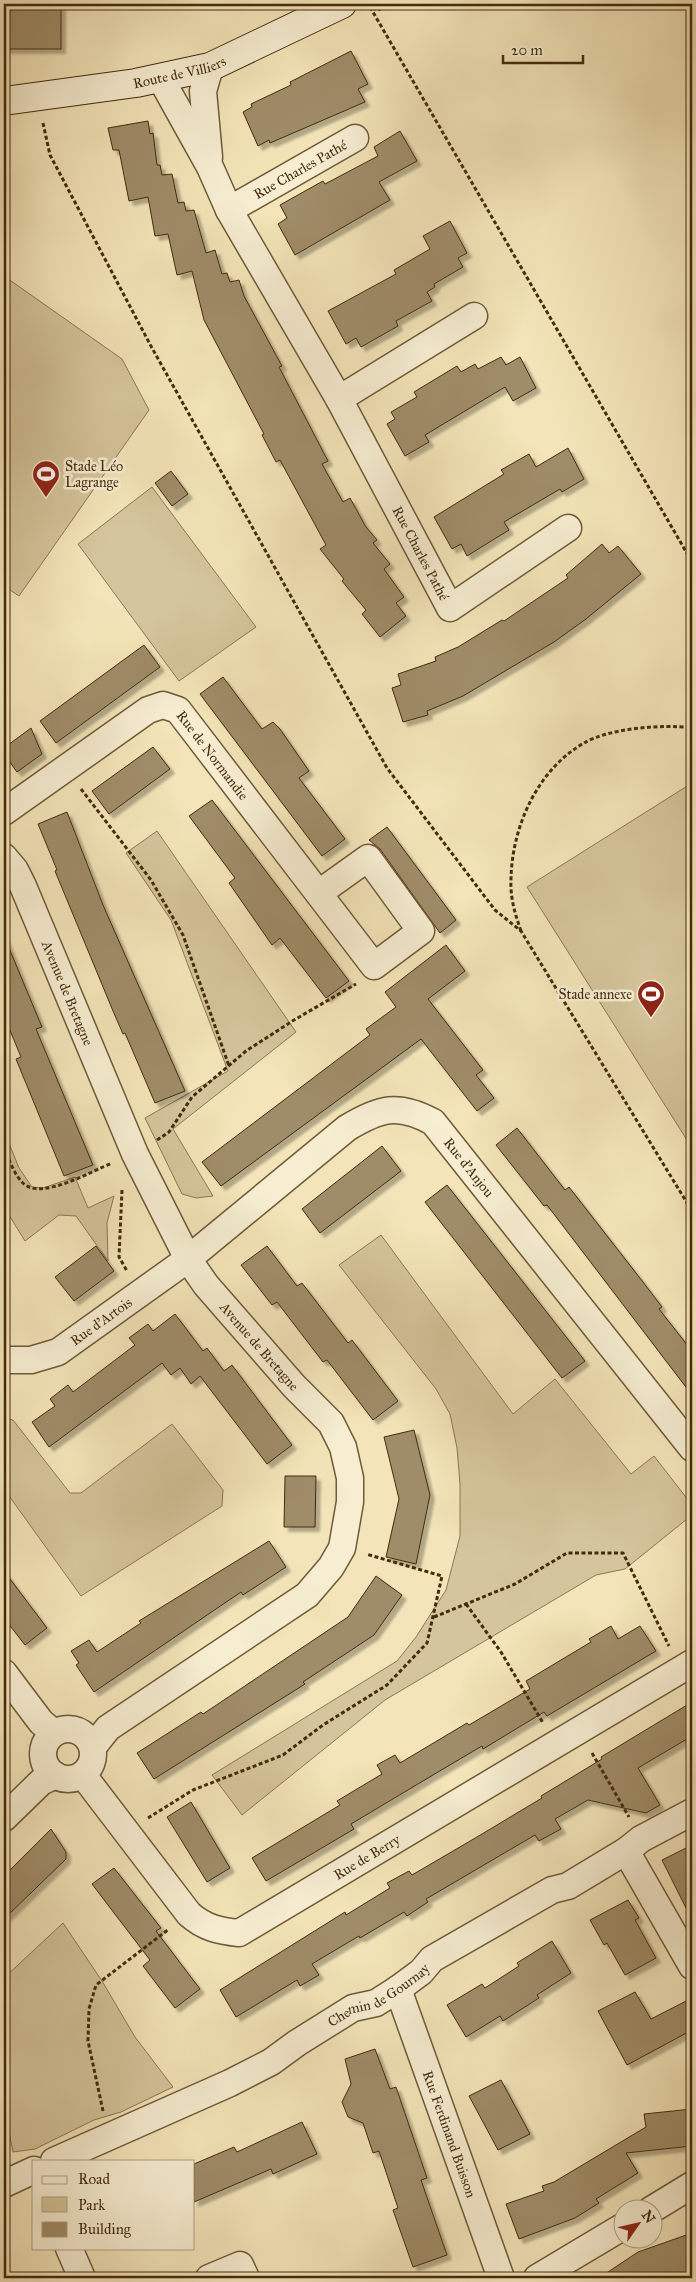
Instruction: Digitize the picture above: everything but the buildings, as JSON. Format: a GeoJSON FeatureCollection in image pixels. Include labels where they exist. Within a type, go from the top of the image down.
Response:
{"type":"FeatureCollection","features":[{"type":"Feature","properties":{"kind":"main road","name":"Route de Villiers"},"geometry":{"type":"LineString","coordinates":[[4,101],[38,98],[161,79],[210,67],[342,4]]}},
{"type":"Feature","properties":{"kind":"street"},"geometry":{"type":"LineString","coordinates":[[210,67],[203,91],[210,167]]}},
{"type":"Feature","properties":{"kind":"street"},"geometry":{"type":"LineString","coordinates":[[161,79],[210,167],[228,210]]}},
{"type":"Feature","properties":{"kind":"street","name":"Rue Charles Pathé"},"geometry":{"type":"LineString","coordinates":[[355,138],[228,210],[339,399],[450,608],[568,528]]}},
{"type":"Feature","properties":{"kind":"street"},"geometry":{"type":"LineString","coordinates":[[339,399],[474,316]]}},
{"type":"Feature","properties":{"kind":"street","name":"Rue de Normandie"},"geometry":{"type":"LineString","coordinates":[[4,812],[148,710],[163,705],[178,710],[374,966]]}},
{"type":"Feature","properties":{"kind":"street","name":"Avenue de Bretagne"},"geometry":{"type":"LineString","coordinates":[[4,856],[15,870],[23,886],[135,1154],[188,1259],[206,1285],[231,1314],[294,1386],[331,1423],[343,1447],[350,1478],[350,1502],[342,1548],[331,1567],[307,1595],[108,1728],[93,1747]]}},
{"type":"Feature","properties":{"kind":"street"},"geometry":{"type":"LineString","coordinates":[[319,893],[368,858],[421,931],[374,966]]}},
{"type":"Feature","properties":{"kind":"street","name":"Rue d'Anjou"},"geometry":{"type":"LineString","coordinates":[[188,1259],[347,1128],[376,1112],[392,1109],[409,1110],[433,1122],[692,1448]]}},
{"type":"Feature","properties":{"kind":"street","name":"Rue d'Artois"},"geometry":{"type":"LineString","coordinates":[[4,1360],[31,1360],[58,1352],[188,1259]]}},
{"type":"Feature","properties":{"kind":"street","name":"Rue de Berry"},"geometry":{"type":"LineString","coordinates":[[83,1775],[189,1914],[199,1922],[218,1931],[239,1933],[687,1666]]}},
{"type":"Feature","properties":{"kind":"street"},"geometry":{"type":"LineString","coordinates":[[4,1673],[41,1722],[54,1733]]}},
{"type":"Feature","properties":{"kind":"street"},"geometry":{"type":"LineString","coordinates":[[61,1729],[77,1730],[90,1739],[93,1747],[93,1762],[83,1775],[69,1780],[55,1775],[49,1770],[43,1754],[48,1739],[61,1729]]}},
{"type":"Feature","properties":{"kind":"street"},"geometry":{"type":"LineString","coordinates":[[4,1818],[41,1782],[55,1775]]}},
{"type":"Feature","properties":{"kind":"street","name":"Chemin de Gournay"},"geometry":{"type":"LineString","coordinates":[[56,2160],[230,2083],[271,2062],[297,2043],[353,2008],[376,2003],[398,1989],[421,1972],[432,1959],[552,1890],[568,1886],[692,1812]]}},
{"type":"Feature","properties":{"kind":"street"},"geometry":{"type":"LineString","coordinates":[[634,1845],[692,1966]]}},
{"type":"Feature","properties":{"kind":"street","name":"Rue Ferdinand Buisson"},"geometry":{"type":"LineString","coordinates":[[398,1989],[502,2278]]}},
{"type":"Feature","properties":{"kind":"street","name":"Chemin de Gournay"},"geometry":{"type":"LineString","coordinates":[[4,2184],[32,2171]]}},
{"type":"Feature","properties":{"kind":"street"},"geometry":{"type":"LineString","coordinates":[[664,2202],[692,2184]]}},
{"type":"Feature","properties":{"kind":"street"},"geometry":{"type":"LineString","coordinates":[[537,2278],[614,2232]]}},
{"type":"Feature","properties":{"kind":"street"},"geometry":{"type":"LineString","coordinates":[[70,2250],[82,2278]]}},
{"type":"Feature","properties":{"kind":"street"},"geometry":{"type":"LineString","coordinates":[[208,2278],[240,2265],[246,2278]]}},
{"type":"Feature","properties":{"kind":"path"},"geometry":{"type":"LineString","coordinates":[[369,5],[378,10],[392,4]]}},
{"type":"Feature","properties":{"kind":"path"},"geometry":{"type":"LineString","coordinates":[[369,5],[692,562]]}},
{"type":"Feature","properties":{"kind":"path"},"geometry":{"type":"LineString","coordinates":[[38,98],[50,155],[152,348],[387,768],[495,910],[521,931]]}},
{"type":"Feature","properties":{"kind":"path"},"geometry":{"type":"LineString","coordinates":[[692,728],[677,726],[643,729],[613,733],[584,742],[541,782],[527,808],[515,843],[511,879],[513,904],[521,931],[692,1211]]}},
{"type":"Feature","properties":{"kind":"path"},"geometry":{"type":"LineString","coordinates":[[65,769],[151,880],[183,935],[229,1066]]}},
{"type":"Feature","properties":{"kind":"path"},"geometry":{"type":"LineString","coordinates":[[4,1147],[24,1184],[35,1190],[50,1188],[135,1154],[170,1132],[192,1097],[246,1051],[294,1020],[354,986],[374,966]]}},
{"type":"Feature","properties":{"kind":"path"},"geometry":{"type":"LineString","coordinates":[[135,1154],[123,1185],[118,1257],[141,1292]]}},
{"type":"Feature","properties":{"kind":"path"},"geometry":{"type":"LineString","coordinates":[[126,1831],[193,1790],[283,1755],[323,1725],[387,1685],[427,1643],[442,1576],[342,1548]]}},
{"type":"Feature","properties":{"kind":"path"},"geometry":{"type":"LineString","coordinates":[[433,1617],[515,1584],[567,1553],[623,1553],[687,1666]]}},
{"type":"Feature","properties":{"kind":"path"},"geometry":{"type":"LineString","coordinates":[[466,1604],[500,1652],[556,1744]]}},
{"type":"Feature","properties":{"kind":"path"},"geometry":{"type":"LineString","coordinates":[[579,1731],[634,1845]]}},
{"type":"Feature","properties":{"kind":"path"},"geometry":{"type":"LineString","coordinates":[[106,2137],[100,2089],[88,2041],[89,2009],[96,1985],[189,1914]]}},
{"type":"Feature","properties":{"kind":"green space","name":"Stade Léo Lagrange"},"geometry":{"type":"Polygon","coordinates":[[[4,276],[122,359],[149,410],[19,596],[4,586],[4,276]]]}},
{"type":"Feature","properties":{"kind":"green space"},"geometry":{"type":"Polygon","coordinates":[[[152,487],[256,627],[179,681],[78,544],[152,487]]]}},
{"type":"Feature","properties":{"kind":"green space","name":"Stade annexe"},"geometry":{"type":"Polygon","coordinates":[[[692,783],[692,1148],[527,887],[692,783]]]}},
{"type":"Feature","properties":{"kind":"green space"},"geometry":{"type":"Polygon","coordinates":[[[157,831],[296,1032],[173,1129],[213,1196],[196,1198],[182,1194],[145,1118],[228,1071],[171,920],[126,853],[157,831]]]}},
{"type":"Feature","properties":{"kind":"green space"},"geometry":{"type":"Polygon","coordinates":[[[4,1131],[19,1168],[32,1187],[43,1188],[75,1177],[88,1208],[114,1196],[107,1223],[108,1261],[76,1216],[59,1215],[25,1241],[4,1207],[4,1131]]]}},
{"type":"Feature","properties":{"kind":"green space"},"geometry":{"type":"Polygon","coordinates":[[[381,1235],[513,1414],[555,1379],[631,1474],[654,1456],[692,1505],[692,1515],[625,1569],[596,1575],[385,1700],[242,1815],[212,1775],[397,1661],[416,1637],[446,1590],[460,1536],[460,1484],[457,1448],[450,1414],[436,1389],[339,1265],[381,1235]]]}},
{"type":"Feature","properties":{"kind":"green space"},"geometry":{"type":"Polygon","coordinates":[[[4,1418],[13,1420],[70,1493],[81,1493],[172,1424],[223,1490],[222,1506],[81,1596],[4,1489],[4,1418]]]}},
{"type":"Feature","properties":{"kind":"green space"},"geometry":{"type":"Polygon","coordinates":[[[63,1923],[102,1981],[135,2037],[173,2087],[121,2112],[94,2120],[35,2149],[13,2152],[4,2106],[4,1978],[63,1923]]]}},
{"type":"Feature","properties":{"kind":"place","name":"Stade Léo Lagrange"},"geometry":{"type":"Point","coordinates":[46,498]}},
{"type":"Feature","properties":{"kind":"place","name":"Stade annexe"},"geometry":{"type":"Point","coordinates":[651,1018]}}]}
